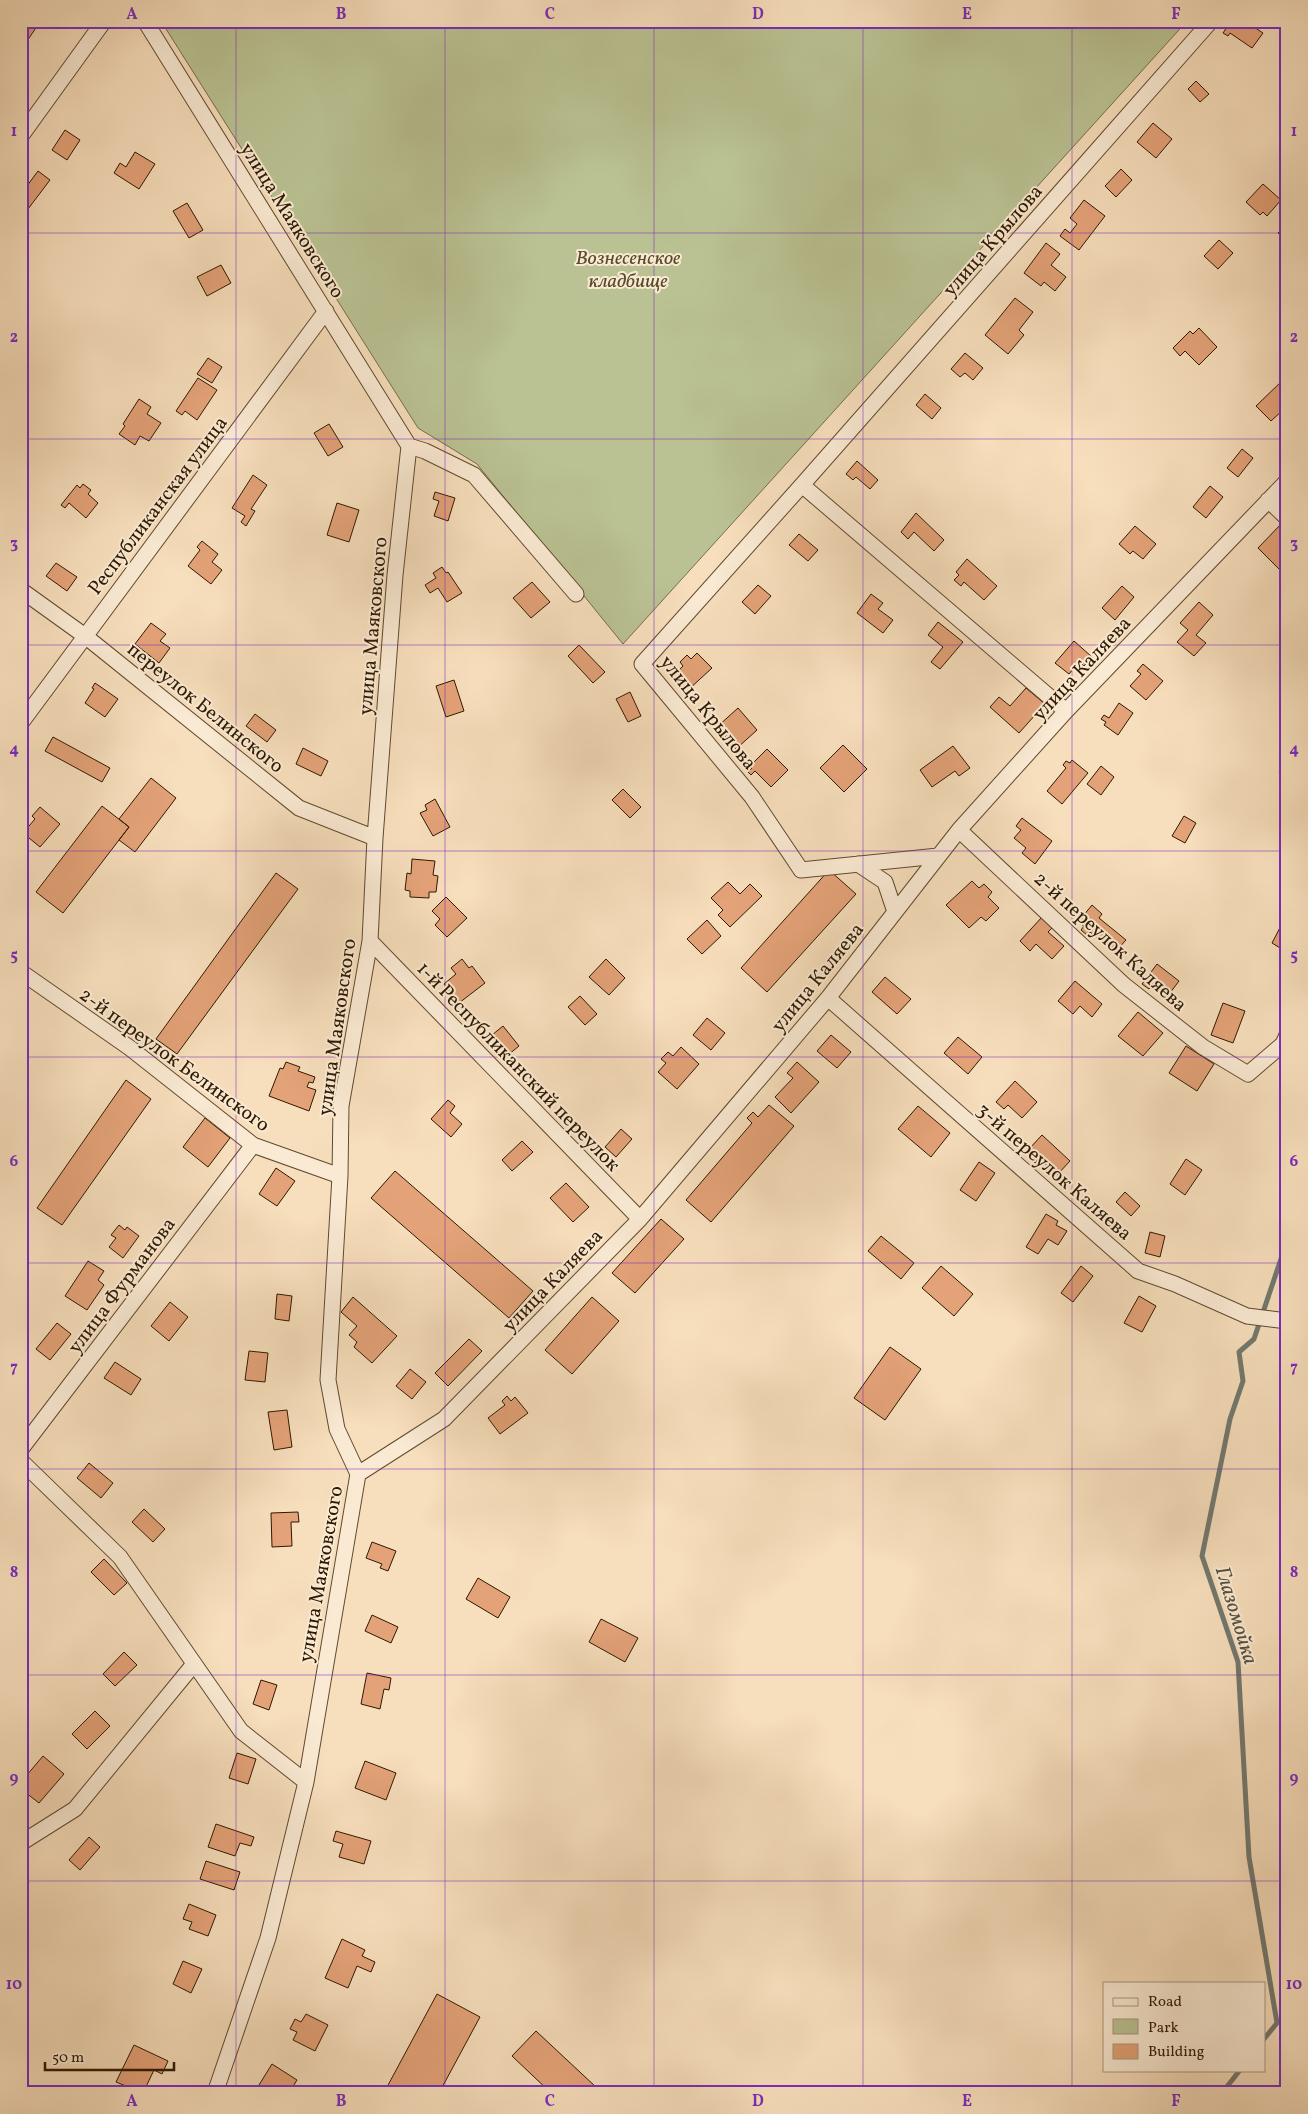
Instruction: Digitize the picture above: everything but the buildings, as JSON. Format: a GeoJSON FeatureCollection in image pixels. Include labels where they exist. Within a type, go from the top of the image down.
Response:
{"type":"FeatureCollection","features":[{"type":"Feature","properties":{"kind":"street"},"geometry":{"type":"LineString","coordinates":[[21,136],[104,21]]}},
{"type":"Feature","properties":{"kind":"street","name":"улица Маяковского"},"geometry":{"type":"LineString","coordinates":[[145,21],[409,446],[395,575],[375,838],[370,941],[342,1106],[340,1176],[328,1380],[336,1430],[358,1474],[306,1782],[268,1938],[215,2093]]}},
{"type":"Feature","properties":{"kind":"street","name":"улица Крылова"},"geometry":{"type":"LineString","coordinates":[[938,856],[801,870],[752,797],[642,664],[1211,21]]}},
{"type":"Feature","properties":{"kind":"street","name":"Республиканская улица"},"geometry":{"type":"LineString","coordinates":[[21,723],[326,311]]}},
{"type":"Feature","properties":{"kind":"street"},"geometry":{"type":"LineString","coordinates":[[409,446],[425,451],[474,475],[576,594]]}},
{"type":"Feature","properties":{"kind":"street","name":"улица Каляева"},"geometry":{"type":"LineString","coordinates":[[358,1474],[444,1419],[640,1219],[828,998],[959,830],[1066,711],[1287,481]]}},
{"type":"Feature","properties":{"kind":"street"},"geometry":{"type":"LineString","coordinates":[[802,485],[1066,711]]}},
{"type":"Feature","properties":{"kind":"street"},"geometry":{"type":"LineString","coordinates":[[1268,500],[1287,518]]}},
{"type":"Feature","properties":{"kind":"street","name":"переулок Белинского"},"geometry":{"type":"LineString","coordinates":[[21,590],[85,636],[299,808],[375,838]]}},
{"type":"Feature","properties":{"kind":"street","name":"2-й переулок Каляева"},"geometry":{"type":"LineString","coordinates":[[959,830],[1124,985],[1203,1047],[1248,1074],[1285,1041]]}},
{"type":"Feature","properties":{"kind":"street"},"geometry":{"type":"LineString","coordinates":[[858,864],[884,882],[895,912]]}},
{"type":"Feature","properties":{"kind":"street","name":"1-й Республиканский переулок"},"geometry":{"type":"LineString","coordinates":[[370,941],[640,1219]]}},
{"type":"Feature","properties":{"kind":"street","name":"2-й переулок Белинского"},"geometry":{"type":"LineString","coordinates":[[21,972],[130,1048],[253,1145],[340,1176]]}},
{"type":"Feature","properties":{"kind":"street","name":"3-й переулок Каляева"},"geometry":{"type":"LineString","coordinates":[[828,998],[1138,1271],[1175,1284],[1247,1316],[1284,1320]]}},
{"type":"Feature","properties":{"kind":"street","name":"улица Фурманова"},"geometry":{"type":"LineString","coordinates":[[21,1449],[253,1145]]}},
{"type":"Feature","properties":{"kind":"street"},"geometry":{"type":"LineString","coordinates":[[21,1461],[120,1557],[241,1731],[306,1782]]}},
{"type":"Feature","properties":{"kind":"street"},"geometry":{"type":"LineString","coordinates":[[21,1844],[75,1809],[194,1664]]}},
{"type":"Feature","properties":{"kind":"green space","name":"Вознесенское кладбище"},"geometry":{"type":"Polygon","coordinates":[[[161,21],[1187,21],[623,644],[477,464],[418,428],[161,21]]]}},
{"type":"Feature","properties":{"kind":"waterway","name":"Глазомойка"},"geometry":{"type":"LineString","coordinates":[[1266,2037],[1277,2023],[1249,1857],[1238,1662],[1202,1556],[1230,1419],[1243,1381],[1239,1352],[1254,1339],[1287,1241]]}},
{"type":"Feature","properties":{"kind":"waterway","name":"Глазомойка"},"geometry":{"type":"LineString","coordinates":[[1222,2093],[1238,2072]]}}]}
